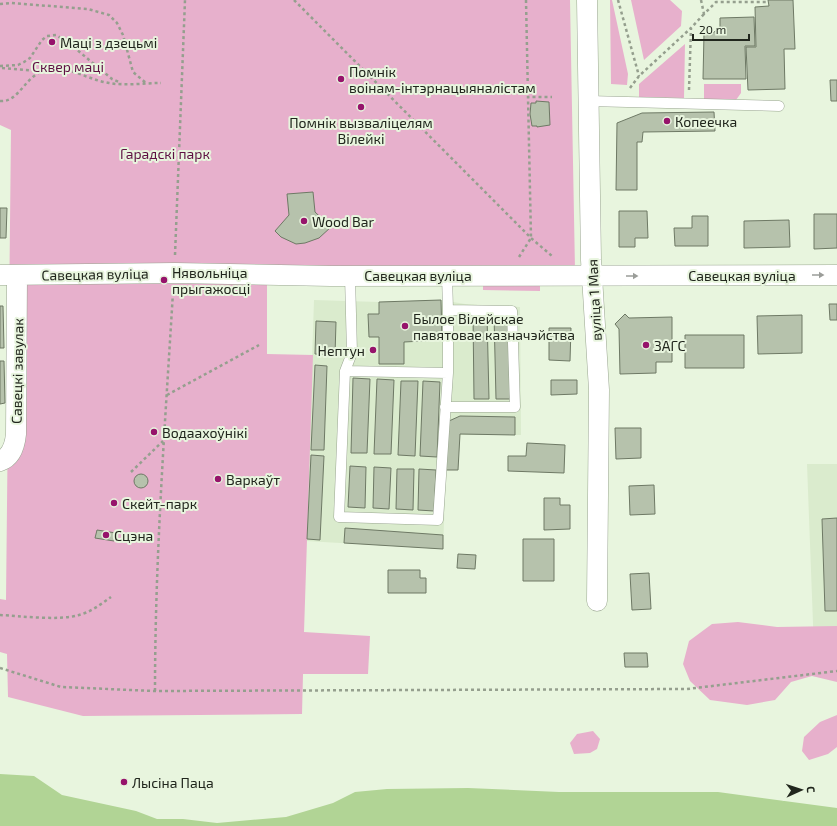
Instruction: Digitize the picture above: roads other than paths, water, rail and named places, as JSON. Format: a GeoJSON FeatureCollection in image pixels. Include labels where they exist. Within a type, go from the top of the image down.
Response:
{"type":"FeatureCollection","features":[{"type":"Feature","properties":{"kind":"street","name":"вуліца 1 Мая"},"geometry":{"type":"LineString","coordinates":[[587,0],[588,101],[598,390],[597,601]]}},
{"type":"Feature","properties":{"kind":"street","name":"Савецкая вуліца"},"geometry":{"type":"LineString","coordinates":[[9,275],[174,273],[350,276],[837,275]]}},
{"type":"Feature","properties":{"kind":"street","name":"Савецкі завулак"},"geometry":{"type":"LineString","coordinates":[[0,461],[4,460],[14,447],[16,434],[9,275]]}},
{"type":"Feature","properties":{"kind":"lane"},"geometry":{"type":"LineString","coordinates":[[588,101],[779,106]]}},
{"type":"Feature","properties":{"kind":"lane"},"geometry":{"type":"LineString","coordinates":[[350,276],[352,354],[345,371],[339,517],[438,520],[448,373],[447,275]]}},
{"type":"Feature","properties":{"kind":"lane"},"geometry":{"type":"LineString","coordinates":[[445,407],[515,408],[512,310],[448,310]]}},
{"type":"Feature","properties":{"kind":"lane"},"geometry":{"type":"LineString","coordinates":[[345,371],[448,373]]}},
{"type":"Feature","properties":{"kind":"place","name":"Маці з дзецьмі"},"geometry":{"type":"Point","coordinates":[52,42]}},
{"type":"Feature","properties":{"kind":"place","name":"Помнік воінам-інтэрнацыяналістам"},"geometry":{"type":"Point","coordinates":[341,79]}},
{"type":"Feature","properties":{"kind":"place","name":"Помнік вызваліцелям Вілейкі"},"geometry":{"type":"Point","coordinates":[361,107]}},
{"type":"Feature","properties":{"kind":"place","name":"Копеечка"},"geometry":{"type":"Point","coordinates":[667,121]}},
{"type":"Feature","properties":{"kind":"place","name":"Wood Bar"},"geometry":{"type":"Point","coordinates":[304,221]}},
{"type":"Feature","properties":{"kind":"place","name":"Нявольніца прыгажосці"},"geometry":{"type":"Point","coordinates":[164,280]}},
{"type":"Feature","properties":{"kind":"place","name":"Былое Вілейскае павятовае казначэйства"},"geometry":{"type":"Point","coordinates":[405,326]}},
{"type":"Feature","properties":{"kind":"place","name":"ЗАГС"},"geometry":{"type":"Point","coordinates":[646,345]}},
{"type":"Feature","properties":{"kind":"place","name":"Нептун"},"geometry":{"type":"Point","coordinates":[373,350]}},
{"type":"Feature","properties":{"kind":"place","name":"Водаахоўнікі"},"geometry":{"type":"Point","coordinates":[154,432]}},
{"type":"Feature","properties":{"kind":"place","name":"Варкаўт"},"geometry":{"type":"Point","coordinates":[218,479]}},
{"type":"Feature","properties":{"kind":"place","name":"Скейт-парк"},"geometry":{"type":"Point","coordinates":[114,503]}},
{"type":"Feature","properties":{"kind":"place","name":"Сцэна"},"geometry":{"type":"Point","coordinates":[106,535]}},
{"type":"Feature","properties":{"kind":"place","name":"Лысіна Паца"},"geometry":{"type":"Point","coordinates":[124,782]}},
{"type":"Feature","properties":{"kind":"park label","name":"Сквер маці"},"geometry":{"type":"Point","coordinates":[68,66]}},
{"type":"Feature","properties":{"kind":"park label","name":"Гарадскі парк"},"geometry":{"type":"Point","coordinates":[165,153]}}]}
